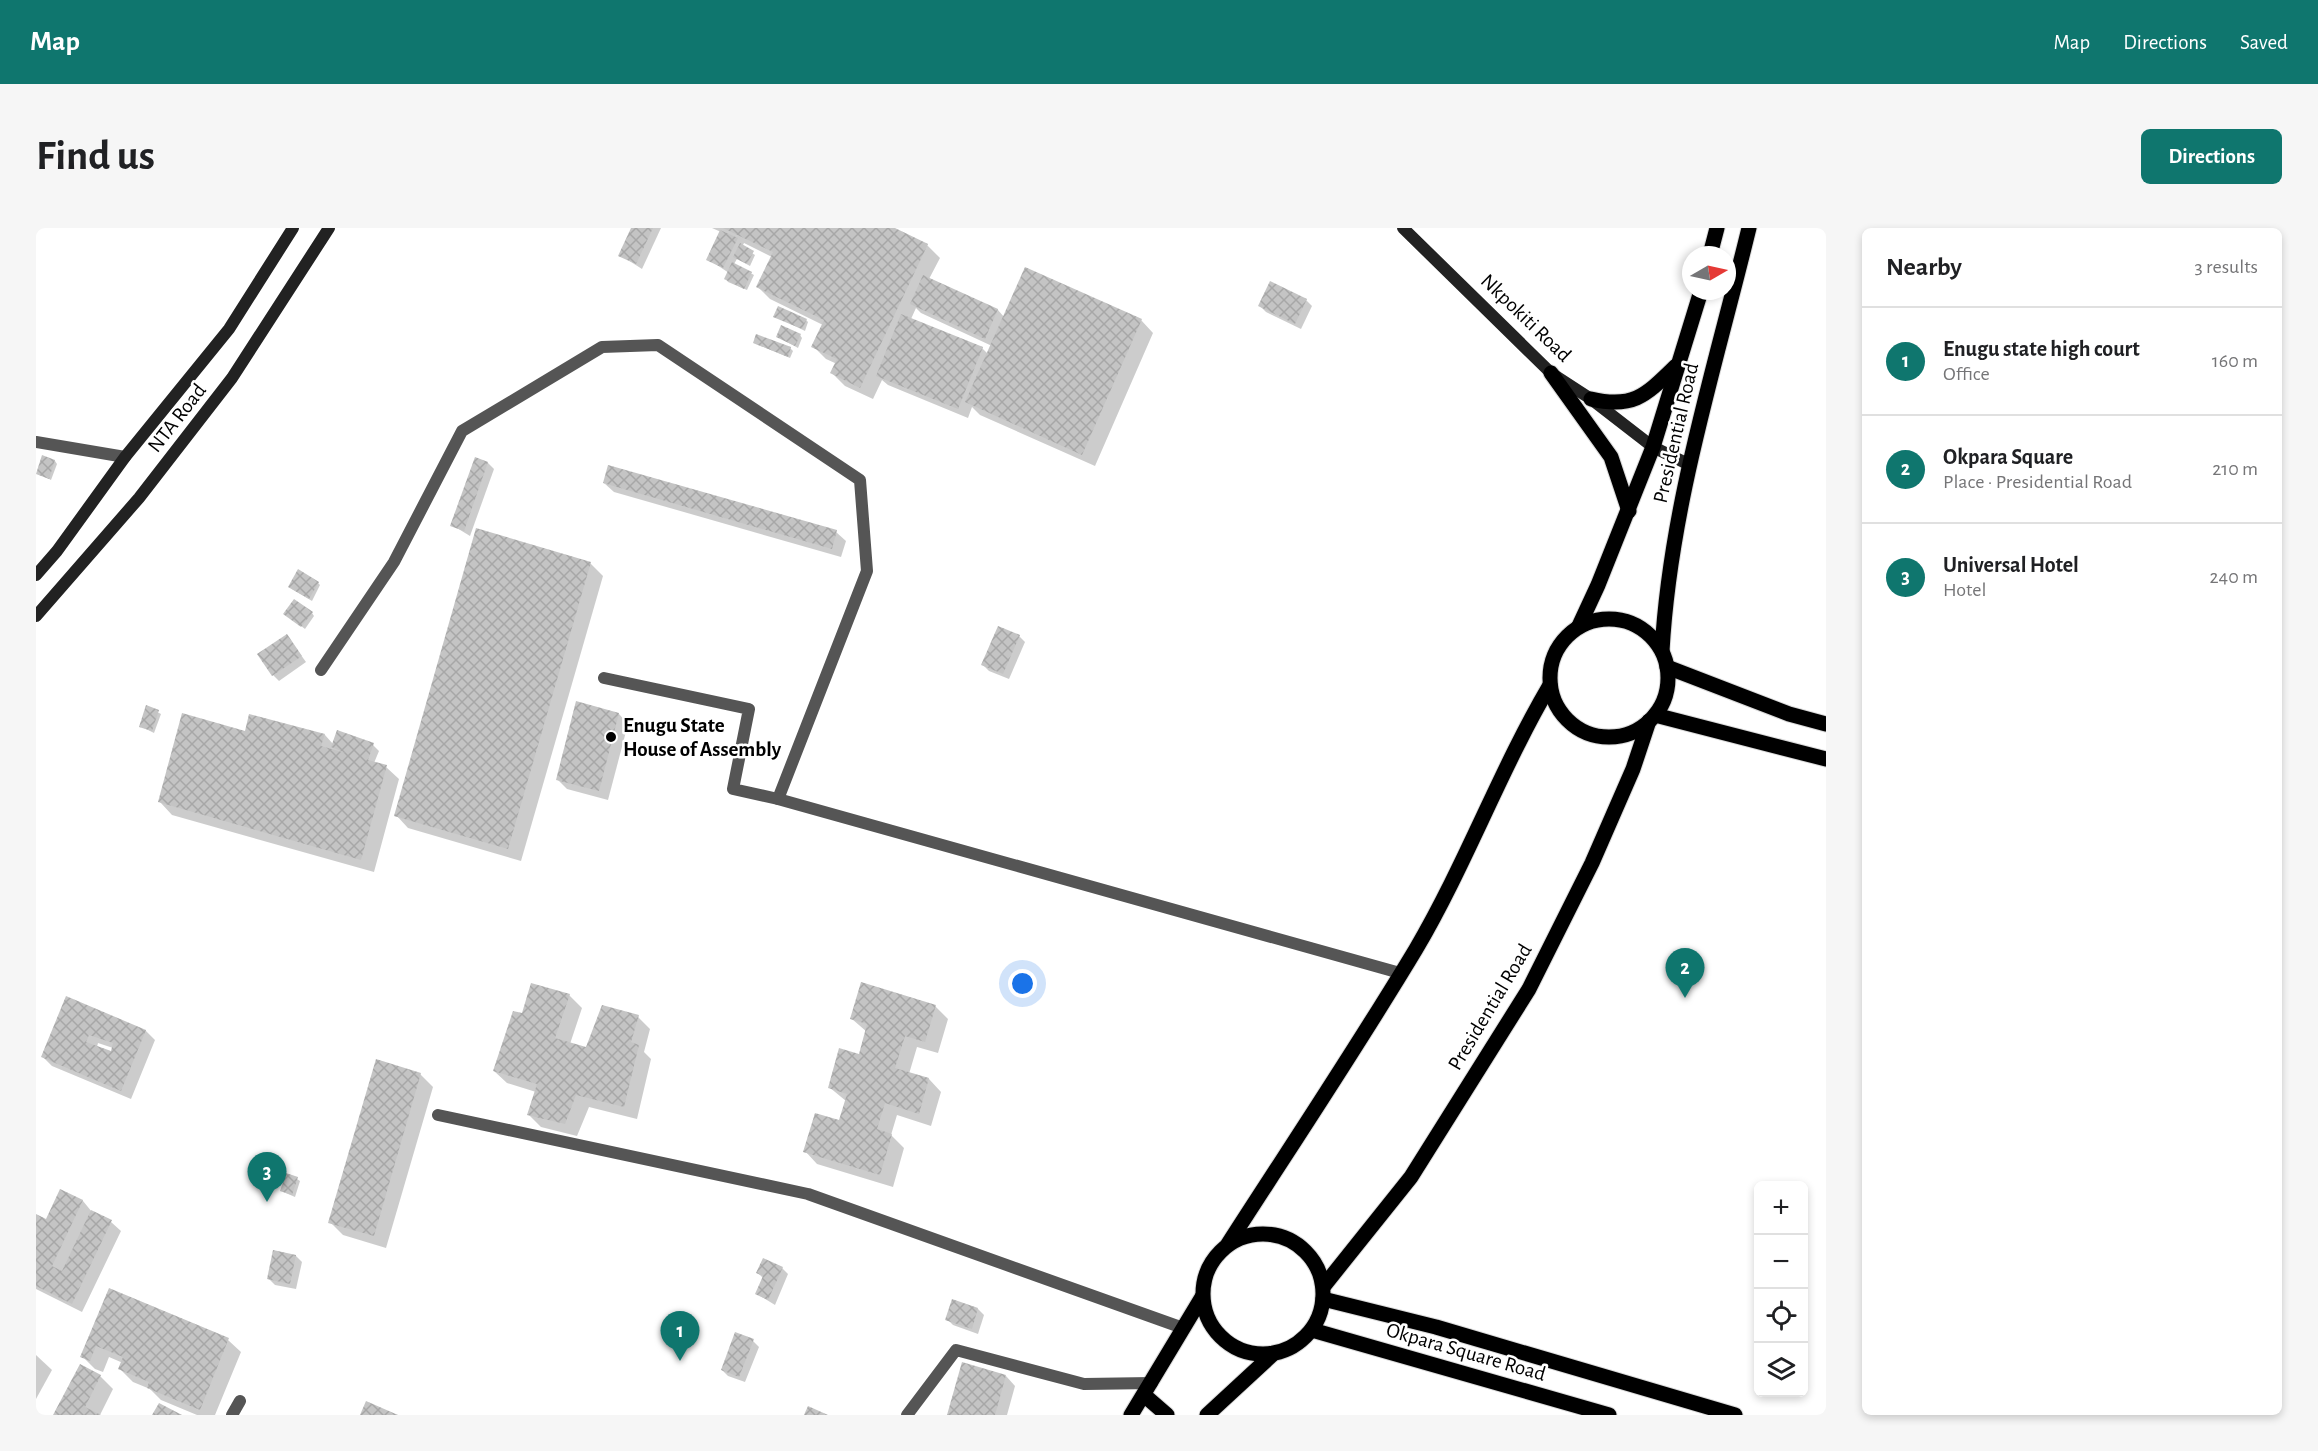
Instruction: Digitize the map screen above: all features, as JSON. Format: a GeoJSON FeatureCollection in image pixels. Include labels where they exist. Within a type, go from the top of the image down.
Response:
{"type":"FeatureCollection","features":[{"type":"Feature","properties":{"kind":"main road","name":"NTA Road"},"geometry":{"type":"LineString","coordinates":[[36,575],[57,551],[125,457],[229,329],[293,228]]}},
{"type":"Feature","properties":{"kind":"main road","name":"NTA Road"},"geometry":{"type":"LineString","coordinates":[[36,616],[139,498],[232,378],[329,228]]}},
{"type":"Feature","properties":{"kind":"main road","name":"Nkpokiti Road"},"geometry":{"type":"LineString","coordinates":[[1402,228],[1551,373],[1591,399],[1653,447],[1690,465]]}},
{"type":"Feature","properties":{"kind":"main road"},"geometry":{"type":"LineString","coordinates":[[1712,246],[1717,228]]}},
{"type":"Feature","properties":{"kind":"main road","name":"Presidential Road"},"geometry":{"type":"LineString","coordinates":[[1662,651],[1665,603],[1698,419],[1749,228]]}},
{"type":"Feature","properties":{"kind":"main road","name":"Presidential Road"},"geometry":{"type":"LineString","coordinates":[[1578,626],[1629,511],[1653,447],[1698,300]]}},
{"type":"Feature","properties":{"kind":"main road"},"geometry":{"type":"LineString","coordinates":[[1591,399],[1611,404],[1638,399],[1676,366]]}},
{"type":"Feature","properties":{"kind":"main road"},"geometry":{"type":"LineString","coordinates":[[1551,373],[1611,457],[1629,511]]}},
{"type":"Feature","properties":{"kind":"main road"},"geometry":{"type":"LineString","coordinates":[[1616,618],[1635,624],[1650,635],[1662,651],[1667,667],[1666,693],[1652,718],[1636,731],[1621,736],[1604,737],[1589,734],[1574,726],[1554,701],[1550,685],[1550,668],[1555,651],[1565,637],[1578,626],[1597,619],[1616,618]]}},
{"type":"Feature","properties":{"kind":"main road"},"geometry":{"type":"LineString","coordinates":[[1667,667],[1790,714],[1826,724]]}},
{"type":"Feature","properties":{"kind":"main road"},"geometry":{"type":"LineString","coordinates":[[1131,1415],[1202,1297],[1206,1273],[1219,1252],[1228,1244],[1416,948],[1483,818],[1525,728],[1550,685]]}},
{"type":"Feature","properties":{"kind":"main road"},"geometry":{"type":"LineString","coordinates":[[1652,718],[1826,759]]}},
{"type":"Feature","properties":{"kind":"main road","name":"Presidential Road"},"geometry":{"type":"LineString","coordinates":[[1323,1293],[1411,1177],[1529,989],[1592,863],[1633,770],[1652,718]]}},
{"type":"Feature","properties":{"kind":"main road"},"geometry":{"type":"LineString","coordinates":[[1207,1415],[1273,1354],[1295,1346],[1312,1330],[1323,1293],[1317,1268],[1305,1251],[1288,1239],[1268,1234],[1247,1236],[1228,1244]]}},
{"type":"Feature","properties":{"kind":"main road"},"geometry":{"type":"LineString","coordinates":[[1323,1293],[1735,1415]]}},
{"type":"Feature","properties":{"kind":"main road"},"geometry":{"type":"LineString","coordinates":[[1202,1297],[1206,1314],[1214,1329],[1225,1342],[1248,1352],[1273,1354]]}},
{"type":"Feature","properties":{"kind":"main road","name":"Okpara Square Road"},"geometry":{"type":"LineString","coordinates":[[1312,1330],[1609,1415]]}},
{"type":"Feature","properties":{"kind":"main road"},"geometry":{"type":"LineString","coordinates":[[1148,1389],[1167,1415]]}},
{"type":"Feature","properties":{"kind":"street"},"geometry":{"type":"LineString","coordinates":[[321,670],[394,562],[462,431],[602,347],[658,345],[860,480],[867,571],[778,799]]}},
{"type":"Feature","properties":{"kind":"street"},"geometry":{"type":"LineString","coordinates":[[36,442],[125,457]]}},
{"type":"Feature","properties":{"kind":"street"},"geometry":{"type":"LineString","coordinates":[[604,678],[749,709],[733,789],[778,799],[1400,973]]}},
{"type":"Feature","properties":{"kind":"street"},"geometry":{"type":"LineString","coordinates":[[438,1115],[808,1194],[1183,1328]]}},
{"type":"Feature","properties":{"kind":"street"},"geometry":{"type":"LineString","coordinates":[[907,1415],[956,1350],[1084,1384],[1148,1389]]}},
{"type":"Feature","properties":{"kind":"street"},"geometry":{"type":"LineString","coordinates":[[232,1415],[240,1401]]}},
{"type":"Feature","properties":{"kind":"building"},"geometry":{"type":"Polygon","coordinates":[[[631,228],[653,228],[636,264],[618,256],[631,228]]]}},
{"type":"Feature","properties":{"kind":"building"},"geometry":{"type":"Polygon","coordinates":[[[723,228],[895,228],[928,244],[860,388],[830,373],[837,359],[811,347],[824,320],[756,287],[773,252],[723,228]]]}},
{"type":"Feature","properties":{"kind":"building"},"geometry":{"type":"Polygon","coordinates":[[[720,230],[738,238],[723,268],[706,260],[720,230]]]}},
{"type":"Feature","properties":{"kind":"building"},"geometry":{"type":"Polygon","coordinates":[[[740,243],[754,251],[747,264],[733,257],[740,243]]]}},
{"type":"Feature","properties":{"kind":"building"},"geometry":{"type":"Polygon","coordinates":[[[732,262],[752,272],[744,289],[724,279],[732,262]]]}},
{"type":"Feature","properties":{"kind":"building"},"geometry":{"type":"Polygon","coordinates":[[[1025,267],[1142,319],[1082,455],[965,402],[1025,267]]]}},
{"type":"Feature","properties":{"kind":"building"},"geometry":{"type":"Polygon","coordinates":[[[923,275],[998,309],[985,339],[910,304],[923,275]]]}},
{"type":"Feature","properties":{"kind":"building"},"geometry":{"type":"Polygon","coordinates":[[[1270,281],[1307,299],[1295,324],[1258,306],[1270,281]]]}},
{"type":"Feature","properties":{"kind":"building"},"geometry":{"type":"Polygon","coordinates":[[[778,306],[807,319],[802,329],[773,317],[778,306]]]}},
{"type":"Feature","properties":{"kind":"building"},"geometry":{"type":"Polygon","coordinates":[[[901,314],[983,347],[958,409],[876,376],[901,314]]]}},
{"type":"Feature","properties":{"kind":"building"},"geometry":{"type":"Polygon","coordinates":[[[781,325],[801,334],[795,346],[776,337],[781,325]]]}},
{"type":"Feature","properties":{"kind":"building"},"geometry":{"type":"Polygon","coordinates":[[[756,334],[791,347],[788,357],[753,343],[756,334]]]}},
{"type":"Feature","properties":{"kind":"building"},"geometry":{"type":"Polygon","coordinates":[[[42,455],[55,460],[49,479],[36,474],[42,455]]]}},
{"type":"Feature","properties":{"kind":"building"},"geometry":{"type":"Polygon","coordinates":[[[475,457],[488,462],[464,531],[450,526],[475,457]]]}},
{"type":"Feature","properties":{"kind":"building"},"geometry":{"type":"Polygon","coordinates":[[[608,465],[837,530],[832,549],[603,483],[608,465]]]}},
{"type":"Feature","properties":{"kind":"building"},"geometry":{"type":"Polygon","coordinates":[[[476,528],[591,562],[508,849],[394,816],[476,528]]]}},
{"type":"Feature","properties":{"kind":"building"},"geometry":{"type":"Polygon","coordinates":[[[298,569],[319,582],[309,599],[288,587],[298,569]]]}},
{"type":"Feature","properties":{"kind":"building"},"geometry":{"type":"Polygon","coordinates":[[[294,599],[313,612],[301,627],[283,614],[294,599]]]}},
{"type":"Feature","properties":{"kind":"building"},"geometry":{"type":"Polygon","coordinates":[[[998,626],[1020,635],[1003,674],[981,665],[998,626]]]}},
{"type":"Feature","properties":{"kind":"building"},"geometry":{"type":"Polygon","coordinates":[[[287,634],[302,656],[272,676],[257,654],[287,634]]]}},
{"type":"Feature","properties":{"kind":"building"},"geometry":{"type":"Polygon","coordinates":[[[576,701],[619,713],[599,791],[556,780],[576,701]]]}},
{"type":"Feature","properties":{"kind":"building"},"geometry":{"type":"Polygon","coordinates":[[[146,705],[159,710],[152,731],[139,727],[146,705]]]}},
{"type":"Feature","properties":{"kind":"building"},"geometry":{"type":"Polygon","coordinates":[[[182,713],[245,731],[249,714],[325,734],[321,746],[346,753],[331,747],[337,730],[374,743],[368,760],[387,765],[361,860],[158,802],[182,713]]]}},
{"type":"Feature","properties":{"kind":"building"},"geometry":{"type":"Polygon","coordinates":[[[861,982],[936,1005],[925,1042],[905,1036],[895,1068],[929,1078],[919,1114],[885,1103],[877,1129],[892,1134],[880,1175],[803,1152],[815,1113],[839,1120],[847,1094],[828,1088],[839,1048],[859,1054],[867,1024],[850,1019],[861,982]]]}},
{"type":"Feature","properties":{"kind":"building"},"geometry":{"type":"Polygon","coordinates":[[[531,983],[570,994],[555,1038],[586,1047],[602,1005],[639,1015],[631,1042],[639,1045],[624,1107],[576,1095],[565,1124],[527,1115],[537,1084],[493,1071],[513,1011],[522,1013],[531,983]]]}},
{"type":"Feature","properties":{"kind":"building"},"geometry":{"type":"Polygon","coordinates":[[[66,996],[146,1030],[121,1091],[41,1057],[66,996]],[[89,1035],[86,1042],[111,1051],[113,1043],[89,1035]]]}},
{"type":"Feature","properties":{"kind":"building"},"geometry":{"type":"Polygon","coordinates":[[[376,1059],[421,1073],[374,1236],[328,1223],[376,1059]]]}},
{"type":"Feature","properties":{"kind":"building"},"geometry":{"type":"Polygon","coordinates":[[[286,1173],[298,1177],[292,1195],[280,1191],[286,1173]]]}},
{"type":"Feature","properties":{"kind":"building"},"geometry":{"type":"Polygon","coordinates":[[[60,1189],[83,1200],[52,1266],[62,1271],[91,1210],[112,1220],[72,1304],[36,1286],[36,1214],[46,1219],[60,1189]]]}},
{"type":"Feature","properties":{"kind":"building"},"geometry":{"type":"Polygon","coordinates":[[[273,1250],[296,1255],[290,1284],[267,1279],[273,1250]]]}},
{"type":"Feature","properties":{"kind":"building"},"geometry":{"type":"Polygon","coordinates":[[[763,1258],[783,1267],[768,1300],[755,1294],[763,1276],[756,1273],[763,1258]]]}},
{"type":"Feature","properties":{"kind":"building"},"geometry":{"type":"Polygon","coordinates":[[[109,1288],[229,1338],[200,1410],[147,1388],[149,1382],[118,1369],[123,1357],[96,1346],[90,1361],[80,1357],[109,1288]]]}},
{"type":"Feature","properties":{"kind":"building"},"geometry":{"type":"Polygon","coordinates":[[[952,1299],[978,1308],[972,1329],[945,1320],[952,1299]]]}},
{"type":"Feature","properties":{"kind":"building"},"geometry":{"type":"Polygon","coordinates":[[[735,1332],[754,1339],[739,1377],[721,1370],[735,1332]]]}},
{"type":"Feature","properties":{"kind":"building"},"geometry":{"type":"Polygon","coordinates":[[[962,1362],[1006,1375],[995,1415],[947,1415],[962,1362]]]}},
{"type":"Feature","properties":{"kind":"building"},"geometry":{"type":"Polygon","coordinates":[[[80,1364],[101,1375],[85,1407],[101,1415],[53,1415],[80,1364]]]}},
{"type":"Feature","properties":{"kind":"building"},"geometry":{"type":"Polygon","coordinates":[[[366,1401],[398,1415],[360,1415],[366,1401]]]}},
{"type":"Feature","properties":{"kind":"building"},"geometry":{"type":"Polygon","coordinates":[[[159,1403],[182,1415],[152,1415],[159,1403]]]}},
{"type":"Feature","properties":{"kind":"building"},"geometry":{"type":"Polygon","coordinates":[[[808,1406],[828,1415],[804,1415],[808,1406]]]}},
{"type":"Feature","properties":{"kind":"place","name":"Enugu State House of Assembly"},"geometry":{"type":"Point","coordinates":[611,737]}},
{"type":"Feature","properties":{"kind":"place","name":"Okpara Square"},"geometry":{"type":"Point","coordinates":[1685,998]}},
{"type":"Feature","properties":{"kind":"place","name":"Universal Hotel"},"geometry":{"type":"Point","coordinates":[267,1202]}},
{"type":"Feature","properties":{"kind":"place","name":"Enugu state high court"},"geometry":{"type":"Point","coordinates":[680,1361]}}]}
